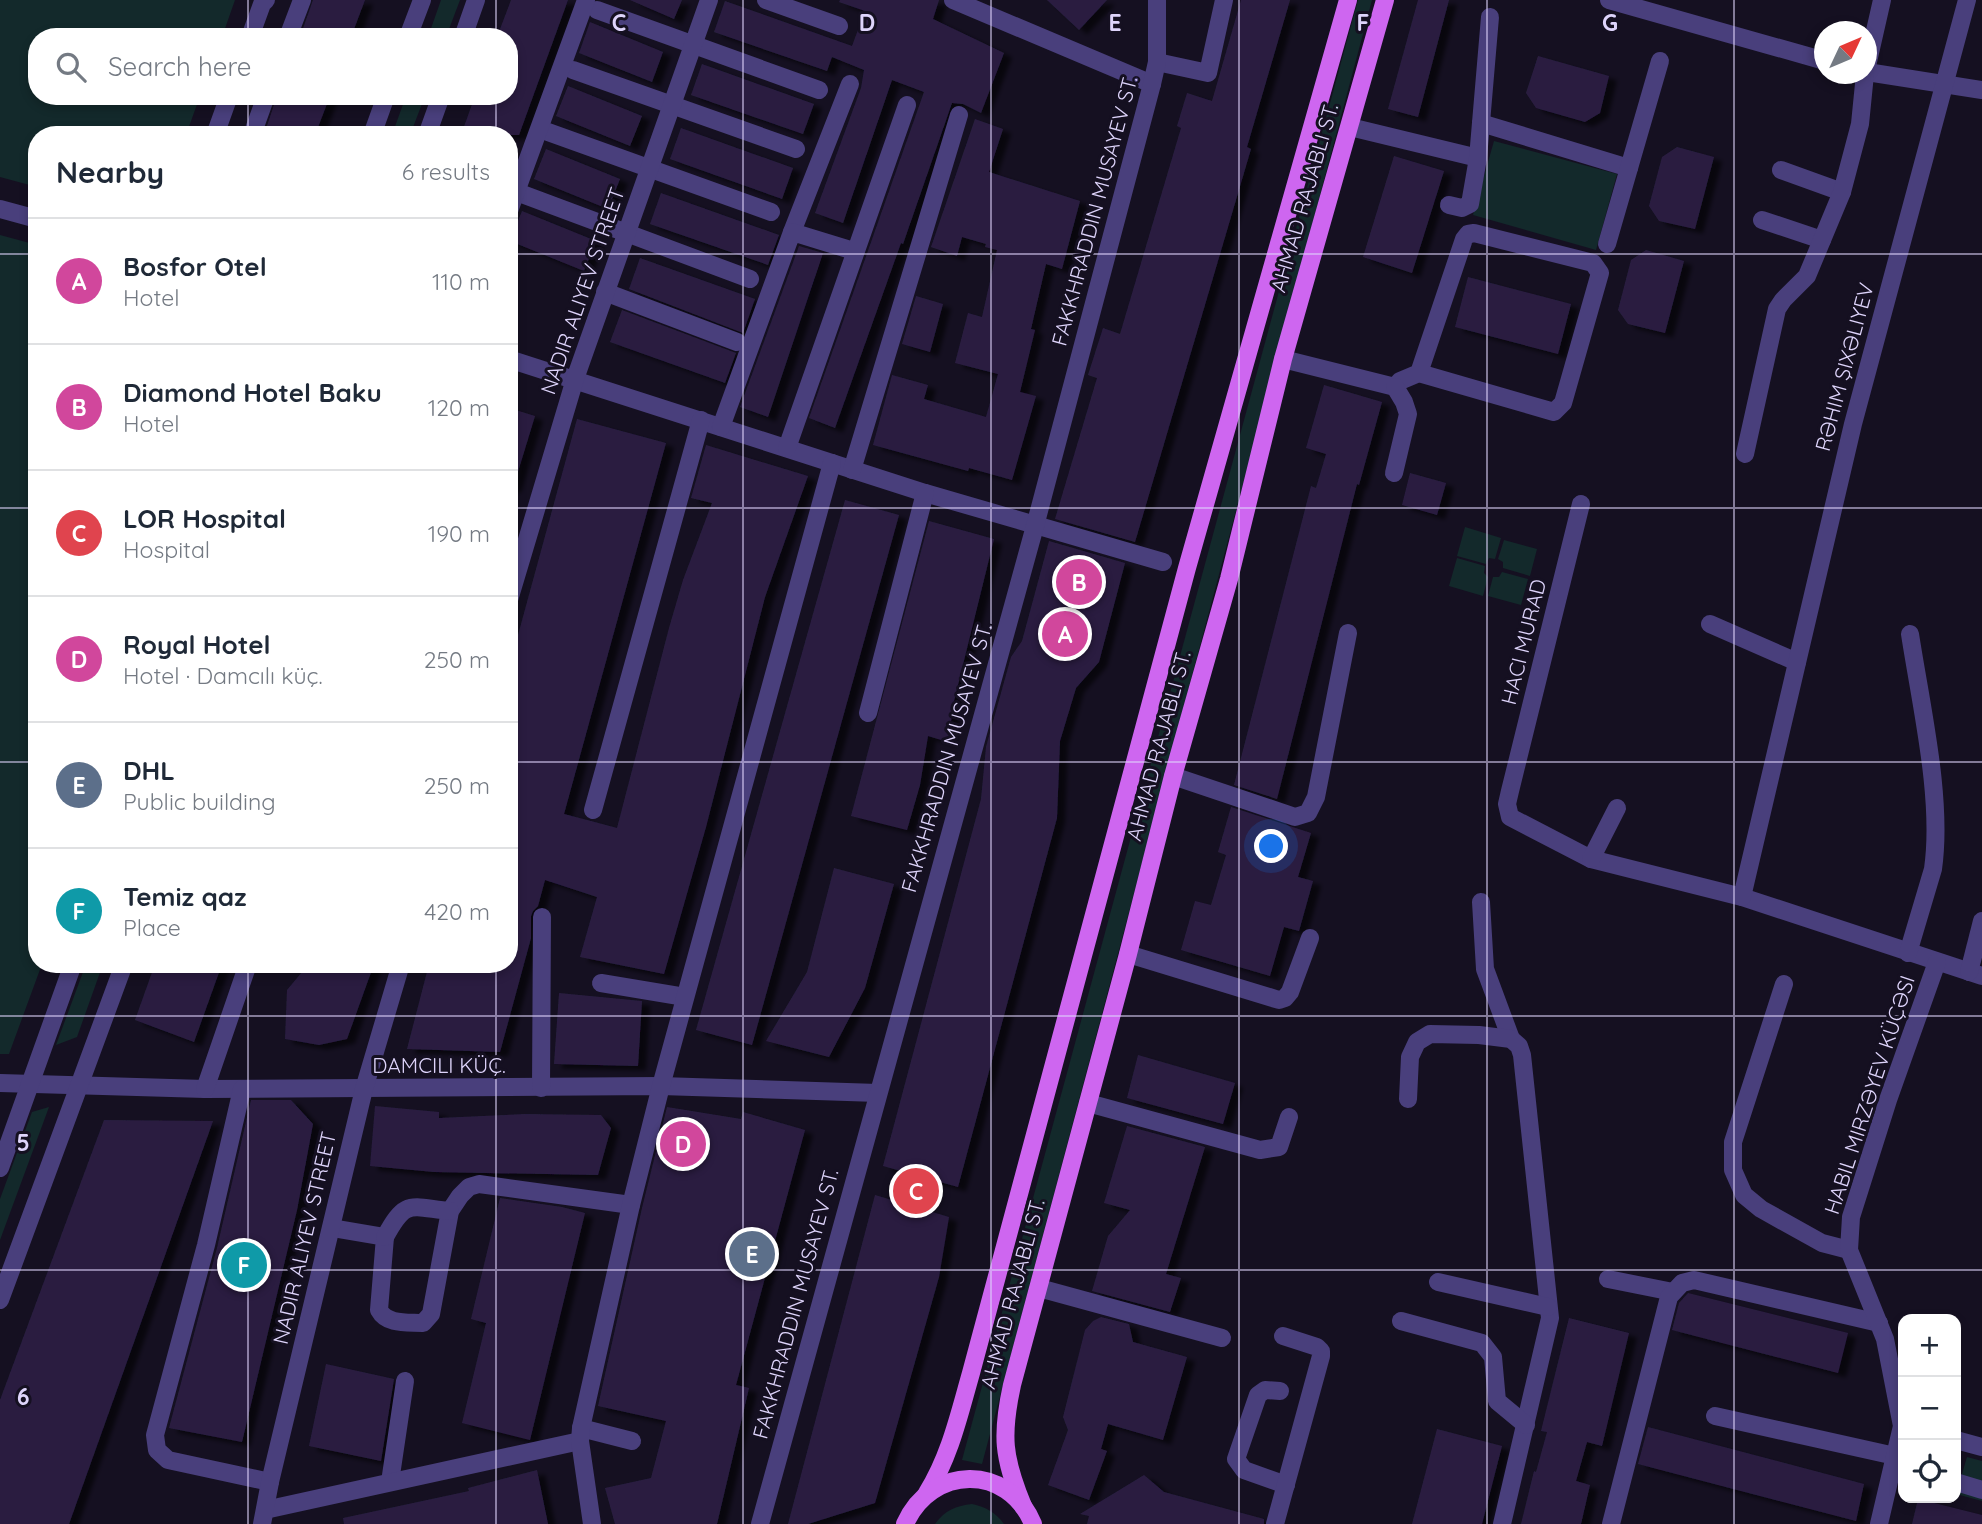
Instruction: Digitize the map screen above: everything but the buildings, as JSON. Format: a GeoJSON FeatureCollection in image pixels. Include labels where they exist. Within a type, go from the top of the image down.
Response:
{"type":"FeatureCollection","features":[{"type":"Feature","properties":{"kind":"main road","name":"AHMAD RAJABLI ST."},"geometry":{"type":"LineString","coordinates":[[927,1493],[941,1470],[964,1397],[1187,568],[1348,0]]}},
{"type":"Feature","properties":{"kind":"main road","name":"AHMAD RAJABLI ST."},"geometry":{"type":"LineString","coordinates":[[1032,1524],[1005,1455],[1005,1432],[1012,1385],[1173,776],[1229,579],[1283,359],[1385,0]]}},
{"type":"Feature","properties":{"kind":"main road"},"geometry":{"type":"LineString","coordinates":[[889,1524],[909,1517],[927,1493],[943,1483],[960,1479],[978,1479],[995,1484],[1010,1493],[1023,1506]]}},
{"type":"Feature","properties":{"kind":"street"},"geometry":{"type":"LineString","coordinates":[[253,28],[266,0]]}},
{"type":"Feature","properties":{"kind":"street"},"geometry":{"type":"LineString","coordinates":[[291,28],[302,0]]}},
{"type":"Feature","properties":{"kind":"street"},"geometry":{"type":"LineString","coordinates":[[411,28],[422,0]]}},
{"type":"Feature","properties":{"kind":"street"},"geometry":{"type":"LineString","coordinates":[[466,28],[476,0]]}},
{"type":"Feature","properties":{"kind":"street","name":"NADIR ALIYEV STREET"},"geometry":{"type":"LineString","coordinates":[[518,570],[575,379],[709,0]]}},
{"type":"Feature","properties":{"kind":"street"},"geometry":{"type":"LineString","coordinates":[[766,0],[839,26]]}},
{"type":"Feature","properties":{"kind":"street"},"geometry":{"type":"LineString","coordinates":[[953,0],[1152,84]]}},
{"type":"Feature","properties":{"kind":"street","name":"FAKKHRADDIN MUSAYEV ST."},"geometry":{"type":"LineString","coordinates":[[760,1524],[1035,526],[1152,84],[1157,62],[1157,0]]}},
{"type":"Feature","properties":{"kind":"street"},"geometry":{"type":"LineString","coordinates":[[1157,62],[1208,73],[1224,0]]}},
{"type":"Feature","properties":{"kind":"street"},"geometry":{"type":"LineString","coordinates":[[1609,0],[1648,5],[1814,58]]}},
{"type":"Feature","properties":{"kind":"street"},"geometry":{"type":"LineString","coordinates":[[1877,22],[1882,0]]}},
{"type":"Feature","properties":{"kind":"street"},"geometry":{"type":"LineString","coordinates":[[1742,897],[1853,424],[1967,0]]}},
{"type":"Feature","properties":{"kind":"street"},"geometry":{"type":"LineString","coordinates":[[518,188],[591,5],[819,90]]}},
{"type":"Feature","properties":{"kind":"street"},"geometry":{"type":"LineString","coordinates":[[1450,205],[1462,208],[1470,204],[1478,158],[1490,17]]}},
{"type":"Feature","properties":{"kind":"street"},"geometry":{"type":"LineString","coordinates":[[1607,244],[1660,61]]}},
{"type":"Feature","properties":{"kind":"street"},"geometry":{"type":"LineString","coordinates":[[573,71],[796,149]]}},
{"type":"Feature","properties":{"kind":"street"},"geometry":{"type":"LineString","coordinates":[[1877,75],[1982,90]]}},
{"type":"Feature","properties":{"kind":"street"},"geometry":{"type":"LineString","coordinates":[[722,427],[792,232],[850,84]]}},
{"type":"Feature","properties":{"kind":"street"},"geometry":{"type":"LineString","coordinates":[[1745,454],[1777,309],[1807,276],[1842,192],[1860,124],[1865,84]]}},
{"type":"Feature","properties":{"kind":"street"},"geometry":{"type":"LineString","coordinates":[[218,126],[226,105]]}},
{"type":"Feature","properties":{"kind":"street"},"geometry":{"type":"LineString","coordinates":[[255,126],[263,105]]}},
{"type":"Feature","properties":{"kind":"street"},"geometry":{"type":"LineString","coordinates":[[375,126],[383,105]]}},
{"type":"Feature","properties":{"kind":"street"},"geometry":{"type":"LineString","coordinates":[[430,126],[438,105]]}},
{"type":"Feature","properties":{"kind":"street"},"geometry":{"type":"LineString","coordinates":[[787,448],[907,105]]}},
{"type":"Feature","properties":{"kind":"street"},"geometry":{"type":"LineString","coordinates":[[852,470],[959,115]]}},
{"type":"Feature","properties":{"kind":"street"},"geometry":{"type":"LineString","coordinates":[[1481,123],[1629,168]]}},
{"type":"Feature","properties":{"kind":"street"},"geometry":{"type":"LineString","coordinates":[[1350,127],[1478,158]]}},
{"type":"Feature","properties":{"kind":"street"},"geometry":{"type":"LineString","coordinates":[[548,132],[771,212]]}},
{"type":"Feature","properties":{"kind":"street"},"geometry":{"type":"LineString","coordinates":[[1781,170],[1842,192]]}},
{"type":"Feature","properties":{"kind":"street"},"geometry":{"type":"LineString","coordinates":[[523,194],[750,279]]}},
{"type":"Feature","properties":{"kind":"street"},"geometry":{"type":"LineString","coordinates":[[0,209],[28,217]]}},
{"type":"Feature","properties":{"kind":"street"},"geometry":{"type":"LineString","coordinates":[[1762,220],[1822,240]]}},
{"type":"Feature","properties":{"kind":"street"},"geometry":{"type":"LineString","coordinates":[[792,232],[854,251]]}},
{"type":"Feature","properties":{"kind":"street"},"geometry":{"type":"LineString","coordinates":[[1395,387],[1400,381],[1419,373],[1554,412],[1563,403],[1600,272],[1598,268],[1593,263],[1474,233],[1468,234],[1464,239],[1419,373]]}},
{"type":"Feature","properties":{"kind":"street"},"geometry":{"type":"LineString","coordinates":[[605,292],[737,342]]}},
{"type":"Feature","properties":{"kind":"street"},"geometry":{"type":"LineString","coordinates":[[1283,359],[1395,387],[1408,414],[1394,473]]}},
{"type":"Feature","properties":{"kind":"street"},"geometry":{"type":"LineString","coordinates":[[518,362],[925,493],[1163,562]]}},
{"type":"Feature","properties":{"kind":"street"},"geometry":{"type":"LineString","coordinates":[[593,810],[701,420]]}},
{"type":"Feature","properties":{"kind":"street"},"geometry":{"type":"LineString","coordinates":[[592,1524],[580,1435],[631,1205],[685,997],[832,463]]}},
{"type":"Feature","properties":{"kind":"street"},"geometry":{"type":"LineString","coordinates":[[868,712],[925,493]]}},
{"type":"Feature","properties":{"kind":"street"},"geometry":{"type":"LineString","coordinates":[[1581,504],[1507,804],[1510,817],[1591,859],[1742,897],[1975,974],[1982,921]]}},
{"type":"Feature","properties":{"kind":"street"},"geometry":{"type":"LineString","coordinates":[[1710,624],[1797,662]]}},
{"type":"Feature","properties":{"kind":"street"},"geometry":{"type":"LineString","coordinates":[[1173,776],[1295,817],[1308,813],[1316,797],[1348,634]]}},
{"type":"Feature","properties":{"kind":"street"},"geometry":{"type":"LineString","coordinates":[[1908,953],[1935,856],[1933,789],[1910,634]]}},
{"type":"Feature","properties":{"kind":"street"},"geometry":{"type":"LineString","coordinates":[[1591,859],[1617,808]]}},
{"type":"Feature","properties":{"kind":"street"},"geometry":{"type":"LineString","coordinates":[[1481,902],[1485,969],[1511,1039],[1522,1055],[1549,1328],[1502,1524]]}},
{"type":"Feature","properties":{"kind":"street"},"geometry":{"type":"LineString","coordinates":[[541,1088],[542,917]]}},
{"type":"Feature","properties":{"kind":"street"},"geometry":{"type":"LineString","coordinates":[[1128,954],[1279,1000],[1290,992],[1310,938]]}},
{"type":"Feature","properties":{"kind":"street","name":"HABIL MIRZƏYEV KÜÇƏSI"},"geometry":{"type":"LineString","coordinates":[[1898,1401],[1879,1323],[1849,1250],[1851,1217],[1888,1100],[1937,962]]}},
{"type":"Feature","properties":{"kind":"street"},"geometry":{"type":"LineString","coordinates":[[0,1168],[70,973]]}},
{"type":"Feature","properties":{"kind":"street"},"geometry":{"type":"LineString","coordinates":[[0,1300],[121,973]]}},
{"type":"Feature","properties":{"kind":"street"},"geometry":{"type":"LineString","coordinates":[[205,1089],[245,973]]}},
{"type":"Feature","properties":{"kind":"street","name":"NADIR ALIYEV STREET"},"geometry":{"type":"LineString","coordinates":[[263,1517],[364,1089],[398,973]]}},
{"type":"Feature","properties":{"kind":"street"},"geometry":{"type":"LineString","coordinates":[[601,983],[685,997]]}},
{"type":"Feature","properties":{"kind":"street"},"geometry":{"type":"LineString","coordinates":[[1784,984],[1734,1142],[1733,1170],[1744,1195],[1761,1209],[1822,1242],[1849,1250]]}},
{"type":"Feature","properties":{"kind":"street"},"geometry":{"type":"LineString","coordinates":[[1408,1099],[1410,1057],[1417,1042],[1430,1034],[1511,1039]]}},
{"type":"Feature","properties":{"kind":"street"},"geometry":{"type":"LineString","coordinates":[[0,1083],[205,1089],[661,1086],[878,1093]]}},
{"type":"Feature","properties":{"kind":"street"},"geometry":{"type":"LineString","coordinates":[[242,1089],[206,1245],[155,1435],[157,1450],[168,1460],[270,1482]]}},
{"type":"Feature","properties":{"kind":"street"},"geometry":{"type":"LineString","coordinates":[[1088,1103],[1260,1150],[1279,1147],[1289,1117]]}},
{"type":"Feature","properties":{"kind":"street"},"geometry":{"type":"LineString","coordinates":[[450,1211],[409,1207],[397,1214],[386,1237],[379,1310],[390,1321],[423,1323],[431,1314],[450,1211],[469,1187],[479,1184],[631,1205]]}},
{"type":"Feature","properties":{"kind":"street"},"geometry":{"type":"LineString","coordinates":[[332,1228],[386,1237]]}},
{"type":"Feature","properties":{"kind":"street"},"geometry":{"type":"LineString","coordinates":[[1608,1279],[1673,1292]]}},
{"type":"Feature","properties":{"kind":"street"},"geometry":{"type":"LineString","coordinates":[[1611,1524],[1669,1297],[1682,1283],[1694,1280],[1879,1323]]}},
{"type":"Feature","properties":{"kind":"street"},"geometry":{"type":"LineString","coordinates":[[1438,1282],[1548,1307]]}},
{"type":"Feature","properties":{"kind":"street"},"geometry":{"type":"LineString","coordinates":[[1039,1288],[1222,1338]]}},
{"type":"Feature","properties":{"kind":"street"},"geometry":{"type":"LineString","coordinates":[[1401,1321],[1482,1343],[1493,1357],[1497,1401],[1526,1425]]}},
{"type":"Feature","properties":{"kind":"street"},"geometry":{"type":"LineString","coordinates":[[1275,1524],[1321,1356],[1317,1347],[1283,1336]]}},
{"type":"Feature","properties":{"kind":"street"},"geometry":{"type":"LineString","coordinates":[[390,1482],[405,1381]]}},
{"type":"Feature","properties":{"kind":"street"},"geometry":{"type":"LineString","coordinates":[[1280,1391],[1265,1390],[1258,1395],[1236,1458],[1244,1470],[1286,1485]]}},
{"type":"Feature","properties":{"kind":"street"},"geometry":{"type":"LineString","coordinates":[[1715,1416],[1898,1459]]}},
{"type":"Feature","properties":{"kind":"street"},"geometry":{"type":"LineString","coordinates":[[263,1517],[580,1435],[632,1441]]}},
{"type":"Feature","properties":{"kind":"street"},"geometry":{"type":"LineString","coordinates":[[1961,1441],[1982,1447]]}},
{"type":"Feature","properties":{"kind":"street","name":"HABIL MIRZƏYEV KÜÇƏSI"},"geometry":{"type":"LineString","coordinates":[[1879,1524],[1898,1462]]}},
{"type":"Feature","properties":{"kind":"street"},"geometry":{"type":"LineString","coordinates":[[1961,1484],[1982,1490]]}},
{"type":"Feature","properties":{"kind":"green space"},"geometry":{"type":"Polygon","coordinates":[[[0,0],[235,0],[225,28],[28,28],[28,105],[197,105],[189,126],[28,126],[28,185],[0,177],[0,0]]]}},
{"type":"Feature","properties":{"kind":"green space"},"geometry":{"type":"Polygon","coordinates":[[[441,0],[460,0],[449,28],[431,28],[441,0]]]}},
{"type":"Feature","properties":{"kind":"green space"},"geometry":{"type":"Polygon","coordinates":[[[1358,0],[1372,0],[982,1464],[962,1460],[1358,0]]]}},
{"type":"Feature","properties":{"kind":"green space"},"geometry":{"type":"Polygon","coordinates":[[[403,105],[422,105],[413,126],[395,126],[403,105]]]}},
{"type":"Feature","properties":{"kind":"green space"},"geometry":{"type":"Polygon","coordinates":[[[1494,141],[1617,174],[1596,250],[1473,215],[1494,141]]]}},
{"type":"Feature","properties":{"kind":"green space"},"geometry":{"type":"Polygon","coordinates":[[[0,235],[28,243],[28,973],[39,973],[9,1054],[0,1054],[0,235]]]}},
{"type":"Feature","properties":{"kind":"green space"},"geometry":{"type":"Polygon","coordinates":[[[1465,527],[1501,538],[1495,559],[1489,558],[1486,564],[1457,556],[1465,527]]]}},
{"type":"Feature","properties":{"kind":"green space"},"geometry":{"type":"Polygon","coordinates":[[[1504,540],[1537,549],[1530,576],[1503,568],[1503,562],[1498,559],[1504,540]]]}},
{"type":"Feature","properties":{"kind":"green space"},"geometry":{"type":"Polygon","coordinates":[[[1457,558],[1485,566],[1484,573],[1488,577],[1483,596],[1449,586],[1457,558]]]}},
{"type":"Feature","properties":{"kind":"green space"},"geometry":{"type":"Polygon","coordinates":[[[1502,572],[1528,579],[1521,605],[1488,596],[1493,577],[1499,577],[1502,572]]]}},
{"type":"Feature","properties":{"kind":"green space"},"geometry":{"type":"Polygon","coordinates":[[[83,973],[100,973],[77,1037],[56,1045],[83,973]]]}},
{"type":"Feature","properties":{"kind":"green space"},"geometry":{"type":"Polygon","coordinates":[[[49,1107],[0,1240],[0,1199],[32,1112],[49,1107]]]}},
{"type":"Feature","properties":{"kind":"green space"},"geometry":{"type":"Polygon","coordinates":[[[1967,1457],[1982,1461],[1982,1501],[1961,1495],[1961,1477],[1967,1457]]]}},
{"type":"Feature","properties":{"kind":"green space"},"geometry":{"type":"Polygon","coordinates":[[[972,1504],[990,1511],[1004,1524],[935,1524],[951,1510],[972,1504]]]}},
{"type":"Feature","properties":{"kind":"place","name":"Diamond Hotel Baku"},"geometry":{"type":"Point","coordinates":[1079,582]}},
{"type":"Feature","properties":{"kind":"place","name":"Bosfor Otel"},"geometry":{"type":"Point","coordinates":[1065,634]}},
{"type":"Feature","properties":{"kind":"place","name":"Royal Hotel"},"geometry":{"type":"Point","coordinates":[683,1144]}},
{"type":"Feature","properties":{"kind":"place","name":"LOR Hospital"},"geometry":{"type":"Point","coordinates":[916,1191]}},
{"type":"Feature","properties":{"kind":"place","name":"DHL"},"geometry":{"type":"Point","coordinates":[752,1254]}},
{"type":"Feature","properties":{"kind":"place","name":"Temiz qaz"},"geometry":{"type":"Point","coordinates":[244,1265]}}]}
